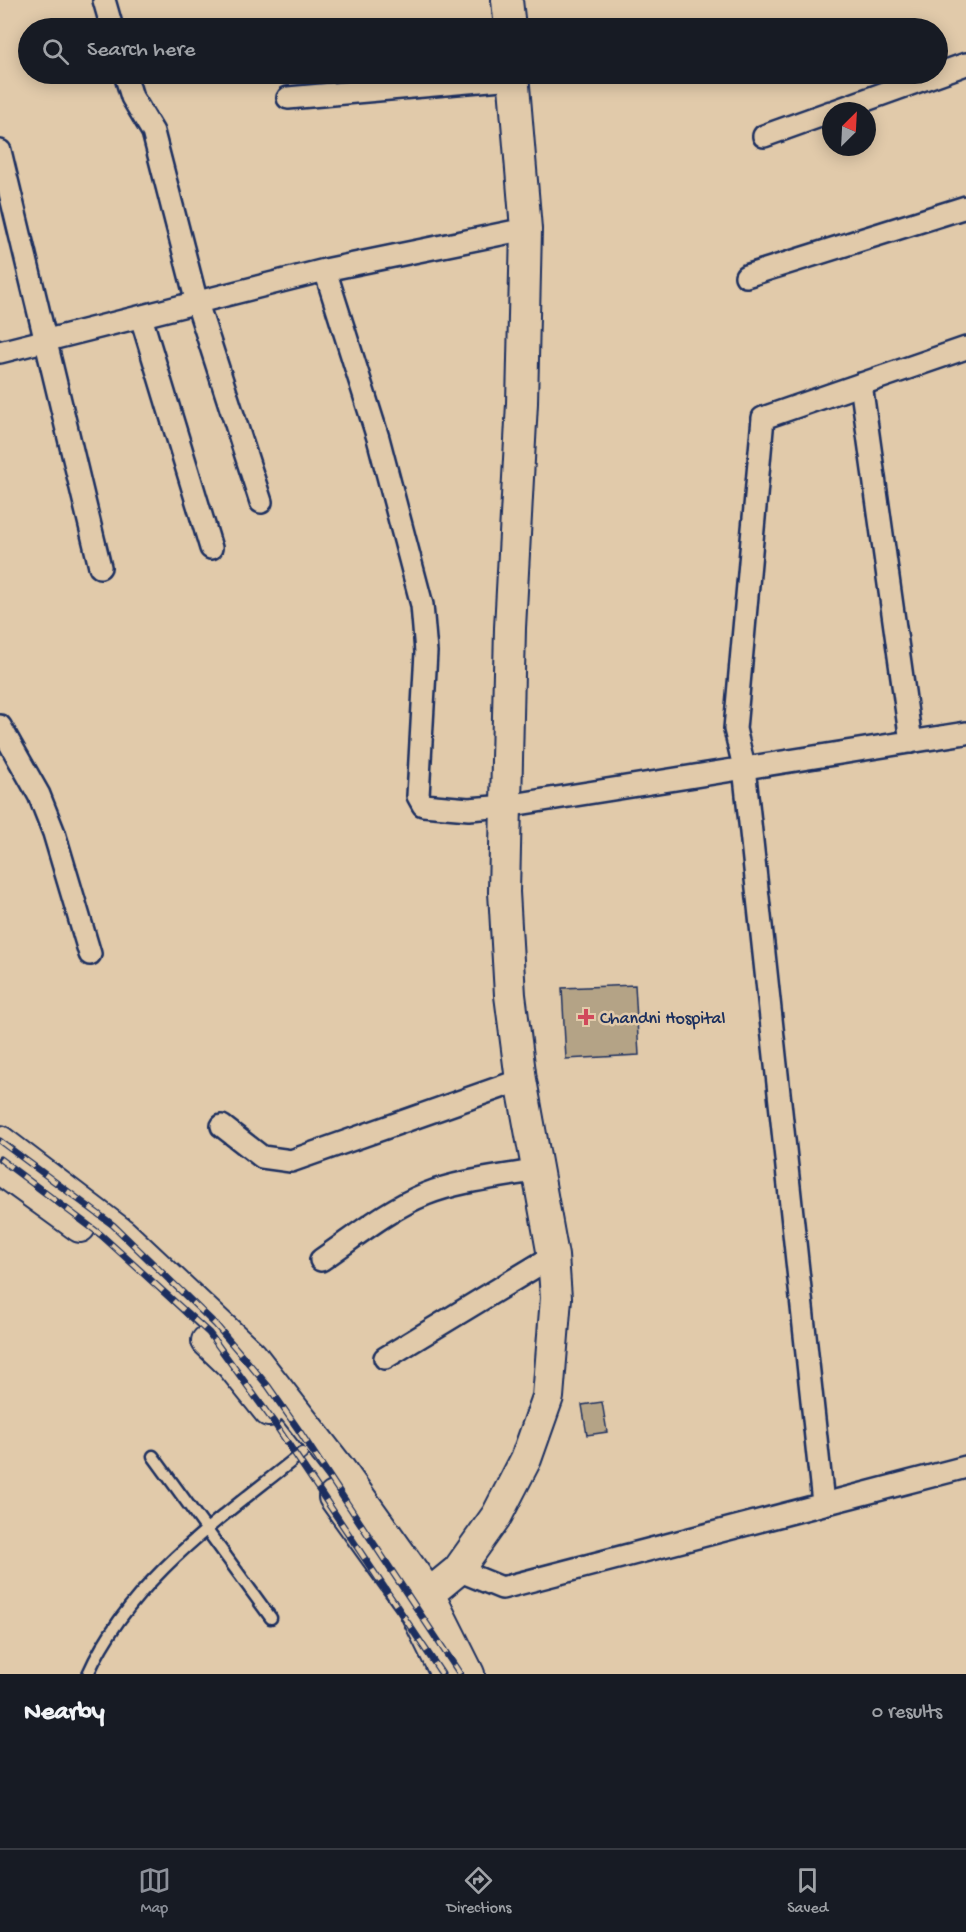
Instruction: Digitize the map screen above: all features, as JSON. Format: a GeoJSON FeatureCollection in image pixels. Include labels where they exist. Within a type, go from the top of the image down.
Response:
{"type":"FeatureCollection","features":[{"type":"Feature","properties":{"kind":"street"},"geometry":{"type":"LineString","coordinates":[[105,0],[110,18]]}},
{"type":"Feature","properties":{"kind":"street"},"geometry":{"type":"LineString","coordinates":[[507,0],[509,18]]}},
{"type":"Feature","properties":{"kind":"street"},"geometry":{"type":"LineString","coordinates":[[948,70],[966,64]]}},
{"type":"Feature","properties":{"kind":"street"},"geometry":{"type":"LineString","coordinates":[[128,84],[132,97],[153,132],[197,303],[261,502]]}},
{"type":"Feature","properties":{"kind":"street"},"geometry":{"type":"LineString","coordinates":[[288,98],[431,84]]}},
{"type":"Feature","properties":{"kind":"street"},"geometry":{"type":"LineString","coordinates":[[421,1601],[458,1570],[497,1515],[526,1459],[548,1397],[556,1298],[553,1256],[521,1080],[510,994],[505,915],[510,628],[522,403],[526,230],[514,84]]}},
{"type":"Feature","properties":{"kind":"street"},"geometry":{"type":"LineString","coordinates":[[861,102],[911,84]]}},
{"type":"Feature","properties":{"kind":"street"},"geometry":{"type":"LineString","coordinates":[[764,136],[822,116]]}},
{"type":"Feature","properties":{"kind":"street"},"geometry":{"type":"LineString","coordinates":[[0,151],[100,567]]}},
{"type":"Feature","properties":{"kind":"street"},"geometry":{"type":"LineString","coordinates":[[746,276],[966,207]]}},
{"type":"Feature","properties":{"kind":"street"},"geometry":{"type":"LineString","coordinates":[[0,352],[44,339],[325,270],[526,230]]}},
{"type":"Feature","properties":{"kind":"street"},"geometry":{"type":"LineString","coordinates":[[325,270],[378,438],[422,605],[426,652],[419,801],[432,808],[506,806],[744,766],[966,733]]}},
{"type":"Feature","properties":{"kind":"street"},"geometry":{"type":"LineString","coordinates":[[141,317],[211,548]]}},
{"type":"Feature","properties":{"kind":"street"},"geometry":{"type":"LineString","coordinates":[[823,1503],[744,766],[735,729],[763,418],[966,348]]}},
{"type":"Feature","properties":{"kind":"street"},"geometry":{"type":"LineString","coordinates":[[861,384],[911,742]]}},
{"type":"Feature","properties":{"kind":"street"},"geometry":{"type":"LineString","coordinates":[[0,726],[39,795],[51,823],[69,876],[90,954]]}},
{"type":"Feature","properties":{"kind":"street"},"geometry":{"type":"LineString","coordinates":[[222,1126],[262,1157],[291,1161],[521,1080]]}},
{"type":"Feature","properties":{"kind":"street"},"geometry":{"type":"LineString","coordinates":[[0,1141],[122,1234],[252,1356],[339,1467],[421,1601],[469,1674]]}},
{"type":"Feature","properties":{"kind":"street"},"geometry":{"type":"LineString","coordinates":[[0,1169],[110,1250],[232,1365],[421,1601],[446,1674]]}},
{"type":"Feature","properties":{"kind":"street"},"geometry":{"type":"LineString","coordinates":[[321,1260],[400,1206],[425,1194],[538,1170]]}},
{"type":"Feature","properties":{"kind":"street"},"geometry":{"type":"LineString","coordinates":[[385,1358],[553,1256]]}},
{"type":"Feature","properties":{"kind":"street"},"geometry":{"type":"LineString","coordinates":[[458,1570],[502,1588],[966,1467]]}},
{"type":"Feature","properties":{"kind":"lane"},"geometry":{"type":"LineString","coordinates":[[88,1674],[105,1642],[149,1584],[206,1529],[302,1453]]}},
{"type":"Feature","properties":{"kind":"lane"},"geometry":{"type":"LineString","coordinates":[[153,1456],[271,1618]]}},
{"type":"Feature","properties":{"kind":"building"},"geometry":{"type":"Polygon","coordinates":[[[635,985],[639,1055],[566,1059],[562,988],[635,985]]]}},
{"type":"Feature","properties":{"kind":"building"},"geometry":{"type":"Polygon","coordinates":[[[602,1402],[607,1432],[587,1435],[582,1405],[602,1402]]]}},
{"type":"Feature","properties":{"kind":"railway"},"geometry":{"type":"LineString","coordinates":[[0,1141],[113,1225],[216,1325],[268,1386],[460,1674]]}},
{"type":"Feature","properties":{"kind":"railway"},"geometry":{"type":"LineString","coordinates":[[0,1159],[100,1234],[209,1333],[273,1421],[442,1674]]}},
{"type":"Feature","properties":{"kind":"place","name":"Chandni Hospital"},"geometry":{"type":"Point","coordinates":[586,1017]}}]}
